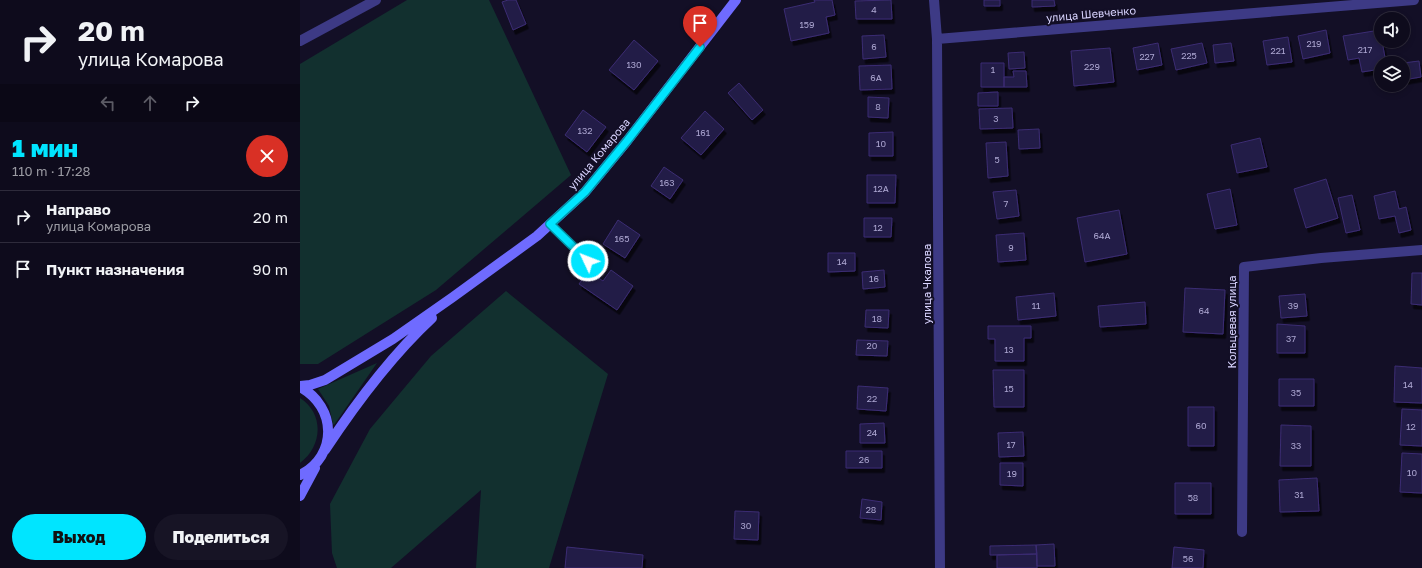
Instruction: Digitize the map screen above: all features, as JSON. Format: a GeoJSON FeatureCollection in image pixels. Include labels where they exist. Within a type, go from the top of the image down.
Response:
{"type":"FeatureCollection","features":[{"type":"Feature","properties":{"kind":"main road","name":"улица Комарова"},"geometry":{"type":"LineString","coordinates":[[453,297],[537,236],[585,192],[627,141],[736,0]]}},
{"type":"Feature","properties":{"kind":"main road"},"geometry":{"type":"LineString","coordinates":[[300,387],[325,380],[393,339],[453,297]]}},
{"type":"Feature","properties":{"kind":"main road"},"geometry":{"type":"LineString","coordinates":[[300,475],[308,471],[322,455],[369,388],[400,349],[453,297]]}},
{"type":"Feature","properties":{"kind":"main road"},"geometry":{"type":"LineString","coordinates":[[300,387],[309,392],[320,403],[327,418],[329,435],[322,455],[300,496]]}},
{"type":"Feature","properties":{"kind":"street"},"geometry":{"type":"LineString","coordinates":[[300,41],[376,0]]}},
{"type":"Feature","properties":{"kind":"street","name":"улица Чкалова"},"geometry":{"type":"LineString","coordinates":[[934,0],[937,39],[940,568]]}},
{"type":"Feature","properties":{"kind":"street","name":"улица Шевченко"},"geometry":{"type":"LineString","coordinates":[[937,39],[1414,0]]}},
{"type":"Feature","properties":{"kind":"street","name":"Кольцевая улица"},"geometry":{"type":"LineString","coordinates":[[1242,532],[1244,268],[1321,258],[1422,250]]}},
{"type":"Feature","properties":{"kind":"lane"},"geometry":{"type":"LineString","coordinates":[[550,224],[598,270]]}},
{"type":"Feature","properties":{"kind":"green space"},"geometry":{"type":"Polygon","coordinates":[[[407,0],[489,0],[571,175],[436,290],[318,364],[300,364],[300,64],[407,0]]]}},
{"type":"Feature","properties":{"kind":"green space"},"geometry":{"type":"Polygon","coordinates":[[[506,291],[608,374],[549,568],[476,568],[481,490],[391,568],[337,568],[332,553],[330,504],[370,429],[431,356],[506,291]]]}},
{"type":"Feature","properties":{"kind":"green space"},"geometry":{"type":"Polygon","coordinates":[[[377,363],[334,425],[329,406],[318,389],[377,363]]]}},
{"type":"Feature","properties":{"kind":"green space"},"geometry":{"type":"Polygon","coordinates":[[[300,398],[314,413],[318,430],[313,448],[300,463],[300,398]]]}},
{"type":"Feature","properties":{"kind":"building"},"geometry":{"type":"Polygon","coordinates":[[[516,0],[526,24],[513,30],[502,2],[516,0]]]}},
{"type":"Feature","properties":{"kind":"building"},"geometry":{"type":"Polygon","coordinates":[[[814,0],[832,0],[835,15],[826,17],[829,33],[791,41],[784,9],[815,2],[814,0]]]}},
{"type":"Feature","properties":{"kind":"building"},"geometry":{"type":"Polygon","coordinates":[[[891,0],[892,19],[856,19],[855,1],[891,0]]]}},
{"type":"Feature","properties":{"kind":"building"},"geometry":{"type":"Polygon","coordinates":[[[984,0],[1000,0],[1000,6],[984,6],[984,0]]]}},
{"type":"Feature","properties":{"kind":"building"},"geometry":{"type":"Polygon","coordinates":[[[1032,0],[1054,0],[1055,6],[1032,7],[1032,0]]]}},
{"type":"Feature","properties":{"kind":"building"},"geometry":{"type":"Polygon","coordinates":[[[1326,30],[1330,53],[1303,59],[1298,36],[1326,30]]]}},
{"type":"Feature","properties":{"kind":"building"},"geometry":{"type":"Polygon","coordinates":[[[1374,31],[1374,48],[1383,48],[1385,56],[1374,56],[1374,70],[1362,72],[1359,58],[1348,60],[1343,36],[1374,31]]]}},
{"type":"Feature","properties":{"kind":"building"},"geometry":{"type":"Polygon","coordinates":[[[884,35],[886,57],[863,59],[862,36],[884,35]]]}},
{"type":"Feature","properties":{"kind":"building"},"geometry":{"type":"Polygon","coordinates":[[[1288,37],[1292,62],[1267,65],[1263,41],[1288,37]]]}},
{"type":"Feature","properties":{"kind":"building"},"geometry":{"type":"Polygon","coordinates":[[[634,40],[658,61],[634,90],[609,70],[634,40]]]}},
{"type":"Feature","properties":{"kind":"building"},"geometry":{"type":"Polygon","coordinates":[[[1158,43],[1162,65],[1137,70],[1133,48],[1158,43]]]}},
{"type":"Feature","properties":{"kind":"building"},"geometry":{"type":"Polygon","coordinates":[[[1202,43],[1207,63],[1176,70],[1171,49],[1202,43]]]}},
{"type":"Feature","properties":{"kind":"building"},"geometry":{"type":"Polygon","coordinates":[[[1231,43],[1234,61],[1215,63],[1213,45],[1231,43]]]}},
{"type":"Feature","properties":{"kind":"building"},"geometry":{"type":"Polygon","coordinates":[[[1110,48],[1114,82],[1074,86],[1071,51],[1110,48]]]}},
{"type":"Feature","properties":{"kind":"building"},"geometry":{"type":"Polygon","coordinates":[[[1024,52],[1025,68],[1009,69],[1008,53],[1024,52]]]}},
{"type":"Feature","properties":{"kind":"building"},"geometry":{"type":"Polygon","coordinates":[[[1419,61],[1421,77],[1410,79],[1410,62],[1419,61]]]}},
{"type":"Feature","properties":{"kind":"building"},"geometry":{"type":"Polygon","coordinates":[[[981,63],[1004,63],[1004,87],[981,87],[981,63]]]}},
{"type":"Feature","properties":{"kind":"building"},"geometry":{"type":"Polygon","coordinates":[[[891,65],[892,89],[860,90],[859,66],[891,65]]]}},
{"type":"Feature","properties":{"kind":"building"},"geometry":{"type":"Polygon","coordinates":[[[1013,71],[1026,71],[1027,87],[1004,87],[1004,77],[1014,77],[1013,71]]]}},
{"type":"Feature","properties":{"kind":"building"},"geometry":{"type":"Polygon","coordinates":[[[739,83],[763,110],[752,120],[728,93],[739,83]]]}},
{"type":"Feature","properties":{"kind":"building"},"geometry":{"type":"Polygon","coordinates":[[[998,92],[998,106],[978,106],[978,93],[998,92]]]}},
{"type":"Feature","properties":{"kind":"building"},"geometry":{"type":"Polygon","coordinates":[[[868,97],[889,98],[888,118],[868,117],[868,97]]]}},
{"type":"Feature","properties":{"kind":"building"},"geometry":{"type":"Polygon","coordinates":[[[1012,108],[1013,128],[980,129],[979,109],[1012,108]]]}},
{"type":"Feature","properties":{"kind":"building"},"geometry":{"type":"Polygon","coordinates":[[[583,110],[606,127],[587,152],[565,135],[583,110]]]}},
{"type":"Feature","properties":{"kind":"building"},"geometry":{"type":"Polygon","coordinates":[[[705,111],[724,129],[701,155],[681,138],[705,111]]]}},
{"type":"Feature","properties":{"kind":"building"},"geometry":{"type":"Polygon","coordinates":[[[1039,129],[1040,148],[1019,149],[1018,130],[1039,129]]]}},
{"type":"Feature","properties":{"kind":"building"},"geometry":{"type":"Polygon","coordinates":[[[893,132],[893,156],[869,156],[869,133],[893,132]]]}},
{"type":"Feature","properties":{"kind":"building"},"geometry":{"type":"Polygon","coordinates":[[[1260,138],[1267,167],[1237,173],[1231,145],[1260,138]]]}},
{"type":"Feature","properties":{"kind":"building"},"geometry":{"type":"Polygon","coordinates":[[[1006,142],[1008,176],[988,178],[986,143],[1006,142]]]}},
{"type":"Feature","properties":{"kind":"building"},"geometry":{"type":"Polygon","coordinates":[[[664,167],[683,180],[670,199],[651,186],[664,167]]]}},
{"type":"Feature","properties":{"kind":"building"},"geometry":{"type":"Polygon","coordinates":[[[867,175],[896,175],[895,203],[867,203],[867,175]]]}},
{"type":"Feature","properties":{"kind":"building"},"geometry":{"type":"Polygon","coordinates":[[[1326,179],[1338,218],[1306,228],[1294,189],[1326,179]]]}},
{"type":"Feature","properties":{"kind":"building"},"geometry":{"type":"Polygon","coordinates":[[[1230,189],[1237,225],[1215,229],[1207,194],[1230,189]]]}},
{"type":"Feature","properties":{"kind":"building"},"geometry":{"type":"Polygon","coordinates":[[[1016,190],[1019,216],[997,219],[993,192],[1016,190]]]}},
{"type":"Feature","properties":{"kind":"building"},"geometry":{"type":"Polygon","coordinates":[[[1395,191],[1399,209],[1406,207],[1411,230],[1399,233],[1395,216],[1379,219],[1374,196],[1395,191]]]}},
{"type":"Feature","properties":{"kind":"building"},"geometry":{"type":"Polygon","coordinates":[[[1352,195],[1360,230],[1346,233],[1338,198],[1352,195]]]}},
{"type":"Feature","properties":{"kind":"building"},"geometry":{"type":"Polygon","coordinates":[[[1119,210],[1127,254],[1085,262],[1077,218],[1119,210]]]}},
{"type":"Feature","properties":{"kind":"building"},"geometry":{"type":"Polygon","coordinates":[[[864,218],[892,218],[891,237],[864,237],[864,218]]]}},
{"type":"Feature","properties":{"kind":"building"},"geometry":{"type":"Polygon","coordinates":[[[618,220],[640,235],[625,258],[603,244],[618,220]]]}},
{"type":"Feature","properties":{"kind":"building"},"geometry":{"type":"Polygon","coordinates":[[[1024,233],[1026,260],[998,262],[996,235],[1024,233]]]}},
{"type":"Feature","properties":{"kind":"building"},"geometry":{"type":"Polygon","coordinates":[[[828,253],[855,253],[855,271],[828,272],[828,253]]]}},
{"type":"Feature","properties":{"kind":"building"},"geometry":{"type":"Polygon","coordinates":[[[611,270],[633,286],[617,310],[579,284],[588,271],[603,281],[611,270]]]}},
{"type":"Feature","properties":{"kind":"building"},"geometry":{"type":"Polygon","coordinates":[[[884,270],[885,287],[863,289],[862,272],[884,270]]]}},
{"type":"Feature","properties":{"kind":"building"},"geometry":{"type":"Polygon","coordinates":[[[1412,273],[1422,273],[1422,305],[1411,304],[1412,273]]]}},
{"type":"Feature","properties":{"kind":"building"},"geometry":{"type":"Polygon","coordinates":[[[1185,288],[1225,290],[1223,334],[1183,332],[1185,288]]]}},
{"type":"Feature","properties":{"kind":"building"},"geometry":{"type":"Polygon","coordinates":[[[1054,293],[1056,316],[1018,320],[1016,297],[1054,293]]]}},
{"type":"Feature","properties":{"kind":"building"},"geometry":{"type":"Polygon","coordinates":[[[1305,294],[1307,316],[1281,318],[1279,296],[1305,294]]]}},
{"type":"Feature","properties":{"kind":"building"},"geometry":{"type":"Polygon","coordinates":[[[1145,302],[1146,324],[1100,327],[1098,306],[1145,302]]]}},
{"type":"Feature","properties":{"kind":"building"},"geometry":{"type":"Polygon","coordinates":[[[866,310],[889,310],[888,328],[865,327],[866,310]]]}},
{"type":"Feature","properties":{"kind":"building"},"geometry":{"type":"Polygon","coordinates":[[[1277,324],[1305,326],[1305,353],[1277,353],[1277,324]]]}},
{"type":"Feature","properties":{"kind":"building"},"geometry":{"type":"Polygon","coordinates":[[[988,326],[1031,326],[1031,338],[1024,338],[1024,361],[995,361],[995,339],[988,339],[988,326]]]}},
{"type":"Feature","properties":{"kind":"building"},"geometry":{"type":"Polygon","coordinates":[[[857,340],[888,341],[887,356],[856,355],[857,340]]]}},
{"type":"Feature","properties":{"kind":"building"},"geometry":{"type":"Polygon","coordinates":[[[1395,366],[1422,368],[1422,403],[1394,402],[1395,366]]]}},
{"type":"Feature","properties":{"kind":"building"},"geometry":{"type":"Polygon","coordinates":[[[993,370],[1024,370],[1024,407],[994,407],[993,370]]]}},
{"type":"Feature","properties":{"kind":"building"},"geometry":{"type":"Polygon","coordinates":[[[1279,379],[1314,379],[1314,406],[1279,406],[1279,379]]]}},
{"type":"Feature","properties":{"kind":"building"},"geometry":{"type":"Polygon","coordinates":[[[858,386],[888,388],[886,411],[857,409],[858,386]]]}},
{"type":"Feature","properties":{"kind":"building"},"geometry":{"type":"Polygon","coordinates":[[[1188,407],[1214,407],[1214,446],[1188,446],[1188,407]]]}},
{"type":"Feature","properties":{"kind":"building"},"geometry":{"type":"Polygon","coordinates":[[[1402,409],[1422,410],[1422,446],[1400,445],[1402,409]]]}},
{"type":"Feature","properties":{"kind":"building"},"geometry":{"type":"Polygon","coordinates":[[[884,423],[885,443],[860,443],[860,424],[884,423]]]}},
{"type":"Feature","properties":{"kind":"building"},"geometry":{"type":"Polygon","coordinates":[[[1281,425],[1311,426],[1311,466],[1280,466],[1281,425]]]}},
{"type":"Feature","properties":{"kind":"building"},"geometry":{"type":"Polygon","coordinates":[[[1023,432],[1024,456],[999,457],[998,433],[1023,432]]]}},
{"type":"Feature","properties":{"kind":"building"},"geometry":{"type":"Polygon","coordinates":[[[846,451],[882,451],[882,468],[846,468],[846,451]]]}},
{"type":"Feature","properties":{"kind":"building"},"geometry":{"type":"Polygon","coordinates":[[[1402,453],[1422,454],[1422,493],[1400,492],[1402,453]]]}},
{"type":"Feature","properties":{"kind":"building"},"geometry":{"type":"Polygon","coordinates":[[[1000,463],[1023,463],[1023,486],[1000,485],[1000,463]]]}},
{"type":"Feature","properties":{"kind":"building"},"geometry":{"type":"Polygon","coordinates":[[[1317,478],[1319,511],[1280,512],[1279,480],[1317,478]]]}},
{"type":"Feature","properties":{"kind":"building"},"geometry":{"type":"Polygon","coordinates":[[[1175,483],[1211,483],[1211,514],[1175,514],[1175,483]]]}},
{"type":"Feature","properties":{"kind":"building"},"geometry":{"type":"Polygon","coordinates":[[[862,499],[882,502],[881,520],[860,518],[862,499]]]}},
{"type":"Feature","properties":{"kind":"building"},"geometry":{"type":"Polygon","coordinates":[[[735,511],[759,512],[758,540],[734,539],[735,511]]]}},
{"type":"Feature","properties":{"kind":"building"},"geometry":{"type":"Polygon","coordinates":[[[1054,544],[1055,566],[1037,566],[1036,545],[1054,544]]]}},
{"type":"Feature","properties":{"kind":"building"},"geometry":{"type":"Polygon","coordinates":[[[1036,545],[1037,554],[990,555],[990,546],[1036,545]]]}},
{"type":"Feature","properties":{"kind":"building"},"geometry":{"type":"Polygon","coordinates":[[[567,547],[643,555],[642,568],[565,568],[567,547]]]}},
{"type":"Feature","properties":{"kind":"building"},"geometry":{"type":"Polygon","coordinates":[[[1174,547],[1204,550],[1203,568],[1172,568],[1174,547]]]}},
{"type":"Feature","properties":{"kind":"building"},"geometry":{"type":"Polygon","coordinates":[[[1037,554],[1037,568],[997,568],[997,555],[1037,554]]]}},
{"type":"Feature","properties":{"kind":"route"},"geometry":{"type":"LineString","coordinates":[[588,261],[550,224],[585,192],[627,141],[700,47]]}}]}
